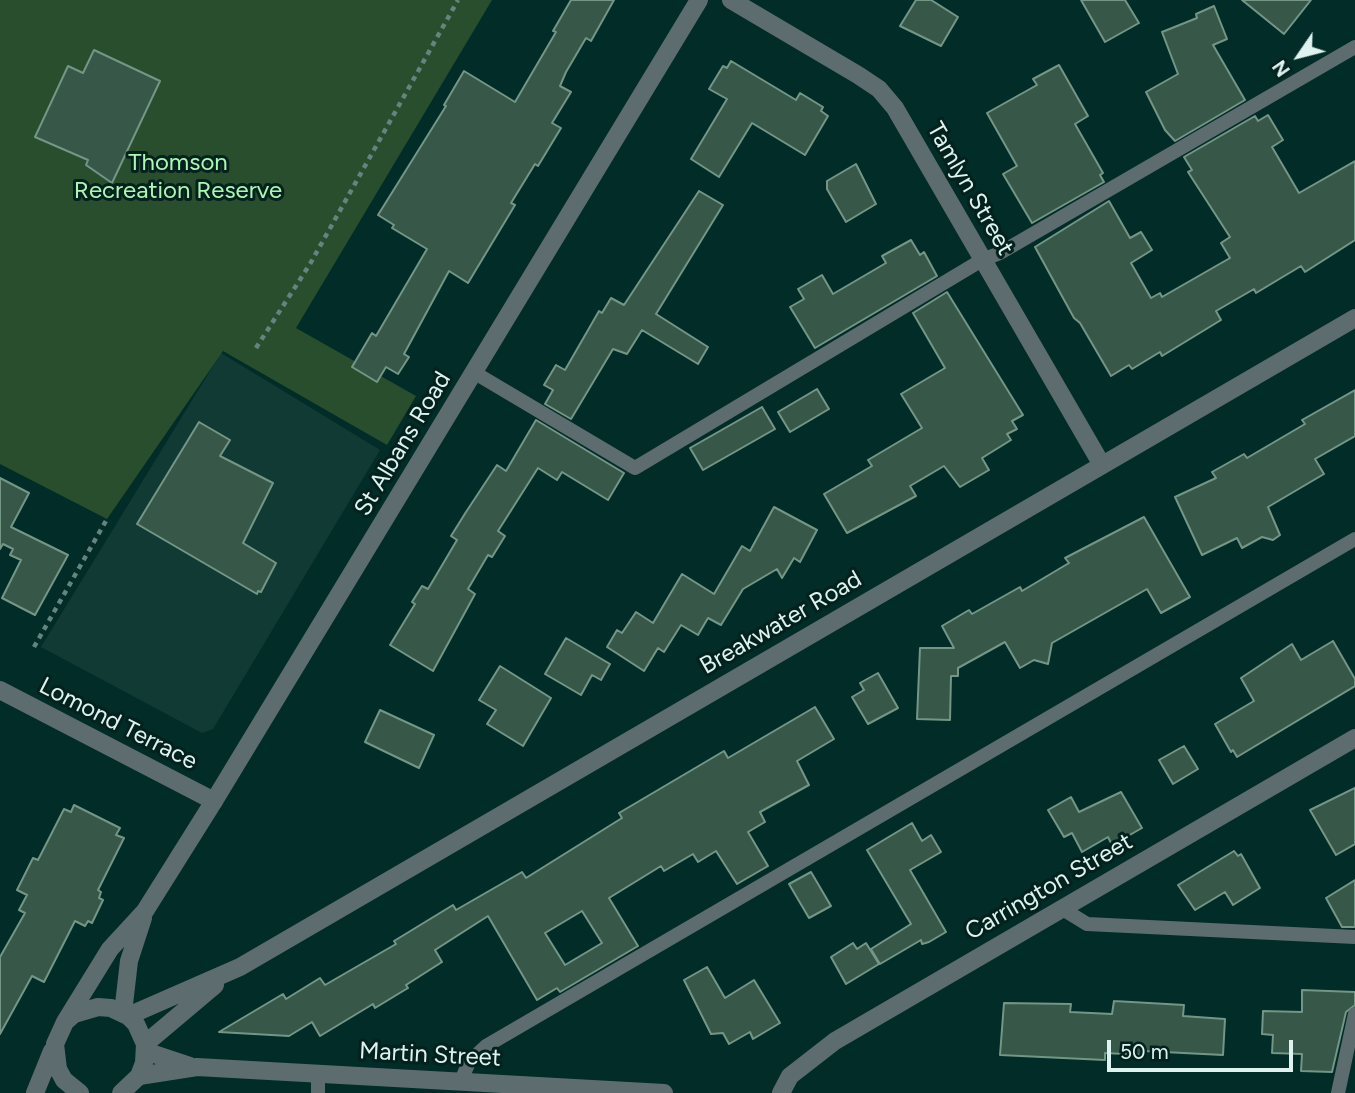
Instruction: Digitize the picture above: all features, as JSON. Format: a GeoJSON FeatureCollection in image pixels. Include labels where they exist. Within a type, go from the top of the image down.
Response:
{"type":"FeatureCollection","features":[{"type":"Feature","properties":{"kind":"street","name":"St Albans Road"},"geometry":{"type":"LineString","coordinates":[[55,1044],[65,1022],[110,949],[145,911],[214,801],[699,0]]}},
{"type":"Feature","properties":{"kind":"street","name":"Tamlyn Street"},"geometry":{"type":"LineString","coordinates":[[731,0],[879,89],[895,108],[1102,465]]}},
{"type":"Feature","properties":{"kind":"street","name":"Breakwater Road"},"geometry":{"type":"LineString","coordinates":[[125,1014],[231,972],[1355,318]]}},
{"type":"Feature","properties":{"kind":"street","name":"Lomond Terrace"},"geometry":{"type":"LineString","coordinates":[[0,690],[214,801]]}},
{"type":"Feature","properties":{"kind":"street","name":"Carrington Street"},"geometry":{"type":"LineString","coordinates":[[781,1093],[790,1076],[835,1041],[1355,738]]}},
{"type":"Feature","properties":{"kind":"street","name":"St Albans Road"},"geometry":{"type":"LineString","coordinates":[[125,1014],[130,961],[145,911]]}},
{"type":"Feature","properties":{"kind":"street","name":"Breakwater Road"},"geometry":{"type":"LineString","coordinates":[[145,1047],[231,972]]}},
{"type":"Feature","properties":{"kind":"street"},"geometry":{"type":"LineString","coordinates":[[65,1022],[86,1009],[111,1008],[125,1014],[136,1024],[145,1047],[139,1076],[121,1093]]}},
{"type":"Feature","properties":{"kind":"street"},"geometry":{"type":"LineString","coordinates":[[35,1093],[55,1044]]}},
{"type":"Feature","properties":{"kind":"street"},"geometry":{"type":"LineString","coordinates":[[55,1044],[58,1069],[64,1080],[80,1093]]}},
{"type":"Feature","properties":{"kind":"street","name":"Martin Street"},"geometry":{"type":"LineString","coordinates":[[145,1047],[193,1068]]}},
{"type":"Feature","properties":{"kind":"street","name":"Martin Street"},"geometry":{"type":"LineString","coordinates":[[139,1076],[193,1068],[461,1081],[509,1088],[664,1093]]}},
{"type":"Feature","properties":{"kind":"lane"},"geometry":{"type":"LineString","coordinates":[[475,373],[635,468],[982,260],[1000,253],[1355,47]]}},
{"type":"Feature","properties":{"kind":"lane"},"geometry":{"type":"LineString","coordinates":[[461,1081],[469,1062],[486,1046],[1355,539]]}},
{"type":"Feature","properties":{"kind":"lane"},"geometry":{"type":"LineString","coordinates":[[1061,908],[1087,924],[1355,937]]}},
{"type":"Feature","properties":{"kind":"lane"},"geometry":{"type":"LineString","coordinates":[[1338,1093],[1355,1014]]}},
{"type":"Feature","properties":{"kind":"lane"},"geometry":{"type":"LineString","coordinates":[[318,1074],[318,1093]]}},
{"type":"Feature","properties":{"kind":"path"},"geometry":{"type":"LineString","coordinates":[[256,348],[310,264],[458,0]]}},
{"type":"Feature","properties":{"kind":"path"},"geometry":{"type":"LineString","coordinates":[[34,647],[107,519]]}},
{"type":"Feature","properties":{"kind":"shaded area"},"geometry":{"type":"Polygon","coordinates":[[[221,353],[380,450],[213,729],[202,733],[41,647],[221,353]]]}},
{"type":"Feature","properties":{"kind":"green space","name":"Thomson Recreation Reserve"},"geometry":{"type":"Polygon","coordinates":[[[0,0],[492,0],[296,328],[416,396],[387,445],[223,351],[107,519],[0,464],[0,0]]]}},
{"type":"Feature","properties":{"kind":"building"},"geometry":{"type":"Polygon","coordinates":[[[571,0],[614,0],[591,41],[586,38],[560,86],[571,92],[552,123],[561,128],[511,203],[515,205],[468,283],[449,271],[404,354],[409,357],[398,374],[386,367],[377,382],[352,367],[372,333],[376,336],[427,249],[392,228],[394,225],[378,215],[446,106],[444,105],[464,71],[515,102],[556,32],[553,31],[571,0]]]}},
{"type":"Feature","properties":{"kind":"building"},"geometry":{"type":"Polygon","coordinates":[[[916,0],[931,0],[958,17],[941,46],[900,26],[916,0]]]}},
{"type":"Feature","properties":{"kind":"building"},"geometry":{"type":"Polygon","coordinates":[[[1081,0],[1125,0],[1139,23],[1105,42],[1081,0]]]}},
{"type":"Feature","properties":{"kind":"building"},"geometry":{"type":"Polygon","coordinates":[[[1242,0],[1311,0],[1284,34],[1242,0]]]}},
{"type":"Feature","properties":{"kind":"building"},"geometry":{"type":"Polygon","coordinates":[[[1214,6],[1227,39],[1213,45],[1245,100],[1175,141],[1165,130],[1146,92],[1178,74],[1162,32],[1197,18],[1196,14],[1214,6]]]}},
{"type":"Feature","properties":{"kind":"building"},"geometry":{"type":"Polygon","coordinates":[[[94,50],[160,81],[112,183],[86,165],[88,160],[35,137],[68,66],[83,73],[94,50]]]}},
{"type":"Feature","properties":{"kind":"building"},"geometry":{"type":"Polygon","coordinates":[[[731,61],[796,100],[800,93],[823,107],[821,111],[828,116],[805,155],[752,123],[719,177],[691,159],[727,99],[709,89],[723,66],[727,68],[731,61]]]}},
{"type":"Feature","properties":{"kind":"building"},"geometry":{"type":"Polygon","coordinates":[[[1059,65],[1088,116],[1075,124],[1103,173],[1100,175],[1104,182],[1032,223],[1003,174],[1017,166],[987,113],[1037,85],[1033,79],[1059,65]]]}},
{"type":"Feature","properties":{"kind":"building"},"geometry":{"type":"Polygon","coordinates":[[[1268,115],[1283,140],[1272,147],[1299,193],[1355,161],[1355,240],[1305,272],[1301,266],[1256,293],[1254,289],[1216,311],[1221,320],[1162,356],[1160,352],[1132,369],[1129,365],[1111,376],[1080,323],[1074,318],[1035,247],[1109,201],[1130,238],[1141,232],[1152,250],[1131,263],[1151,298],[1160,293],[1162,297],[1230,258],[1221,243],[1230,237],[1188,172],[1192,170],[1184,157],[1255,116],[1258,121],[1268,115]]]}},
{"type":"Feature","properties":{"kind":"building"},"geometry":{"type":"Polygon","coordinates":[[[856,164],[876,204],[846,222],[827,189],[827,181],[856,164]]]}},
{"type":"Feature","properties":{"kind":"building"},"geometry":{"type":"Polygon","coordinates":[[[699,191],[723,205],[656,314],[708,347],[698,364],[642,330],[627,354],[613,349],[571,419],[545,404],[553,390],[544,385],[556,365],[565,370],[599,311],[602,313],[611,298],[624,305],[699,191]]]}},
{"type":"Feature","properties":{"kind":"building"},"geometry":{"type":"Polygon","coordinates":[[[911,240],[920,255],[924,252],[937,276],[815,348],[790,307],[804,299],[798,289],[822,275],[833,294],[886,263],[882,256],[911,240]]]}},
{"type":"Feature","properties":{"kind":"building"},"geometry":{"type":"Polygon","coordinates":[[[947,292],[1023,415],[1012,421],[1017,429],[1007,434],[1011,440],[982,458],[989,470],[960,487],[944,466],[910,486],[916,496],[847,533],[824,494],[872,466],[868,460],[922,428],[901,394],[945,368],[913,313],[947,292]]]}},
{"type":"Feature","properties":{"kind":"building"},"geometry":{"type":"Polygon","coordinates":[[[817,389],[829,409],[790,432],[778,412],[817,389]]]}},
{"type":"Feature","properties":{"kind":"building"},"geometry":{"type":"Polygon","coordinates":[[[1355,390],[1355,436],[1315,459],[1324,474],[1268,507],[1280,535],[1273,540],[1262,537],[1242,548],[1237,538],[1202,555],[1175,497],[1216,478],[1212,472],[1244,454],[1247,458],[1305,424],[1302,420],[1355,390]]]}},
{"type":"Feature","properties":{"kind":"building"},"geometry":{"type":"Polygon","coordinates":[[[762,407],[775,429],[703,470],[690,448],[762,407]]]}},
{"type":"Feature","properties":{"kind":"building"},"geometry":{"type":"Polygon","coordinates":[[[536,420],[624,473],[608,500],[562,472],[557,480],[538,468],[498,531],[505,536],[492,557],[488,555],[468,589],[475,594],[433,671],[390,645],[415,604],[412,602],[422,586],[428,589],[457,540],[451,536],[466,512],[497,465],[506,471],[536,420]]]}},
{"type":"Feature","properties":{"kind":"building"},"geometry":{"type":"Polygon","coordinates":[[[199,422],[230,440],[220,456],[273,483],[243,543],[276,563],[261,592],[258,591],[257,594],[137,524],[199,422]]]}},
{"type":"Feature","properties":{"kind":"building"},"geometry":{"type":"Polygon","coordinates":[[[0,478],[29,493],[11,527],[68,555],[35,615],[2,598],[21,560],[10,555],[13,549],[3,544],[0,549],[0,478]]]}},
{"type":"Feature","properties":{"kind":"building"},"geometry":{"type":"Polygon","coordinates":[[[774,507],[817,530],[800,562],[794,558],[782,578],[777,569],[743,589],[721,625],[708,618],[698,635],[681,625],[664,652],[658,648],[644,671],[607,647],[617,630],[622,633],[636,612],[653,623],[682,574],[714,594],[742,546],[750,551],[774,507]]]}},
{"type":"Feature","properties":{"kind":"building"},"geometry":{"type":"Polygon","coordinates":[[[1144,517],[1190,597],[1161,613],[1147,589],[1052,643],[1048,664],[1034,660],[1020,668],[1005,642],[958,668],[958,676],[951,676],[950,720],[917,719],[920,648],[954,648],[942,626],[969,610],[972,614],[1020,587],[1022,591],[1069,563],[1065,558],[1144,517]]]}},
{"type":"Feature","properties":{"kind":"building"},"geometry":{"type":"Polygon","coordinates":[[[566,638],[610,664],[601,680],[592,675],[581,695],[545,674],[566,638]]]}},
{"type":"Feature","properties":{"kind":"building"},"geometry":{"type":"Polygon","coordinates":[[[1333,641],[1355,679],[1355,686],[1237,757],[1233,750],[1231,752],[1215,724],[1254,701],[1241,678],[1292,644],[1301,660],[1333,641]]]}},
{"type":"Feature","properties":{"kind":"building"},"geometry":{"type":"Polygon","coordinates":[[[500,666],[551,698],[523,746],[487,724],[496,710],[479,700],[500,666]]]}},
{"type":"Feature","properties":{"kind":"building"},"geometry":{"type":"Polygon","coordinates":[[[878,673],[898,708],[868,724],[852,697],[864,690],[860,683],[878,673]]]}},
{"type":"Feature","properties":{"kind":"building"},"geometry":{"type":"Polygon","coordinates":[[[815,707],[834,739],[797,761],[809,785],[760,812],[765,822],[748,832],[768,866],[737,884],[716,851],[698,862],[693,854],[664,871],[661,866],[609,898],[638,946],[560,992],[557,988],[537,1000],[488,916],[435,950],[442,962],[406,985],[408,988],[375,1008],[373,1004],[320,1036],[312,1022],[289,1036],[219,1032],[283,994],[286,999],[320,978],[325,985],[396,944],[394,941],[453,905],[456,910],[522,872],[526,878],[622,818],[619,813],[724,751],[728,758],[815,707]],[[582,911],[545,933],[565,965],[602,943],[582,911]]]}},
{"type":"Feature","properties":{"kind":"building"},"geometry":{"type":"Polygon","coordinates":[[[380,710],[434,735],[419,768],[365,742],[380,710]]]}},
{"type":"Feature","properties":{"kind":"building"},"geometry":{"type":"Polygon","coordinates":[[[1184,746],[1198,769],[1173,784],[1159,760],[1184,746]]]}},
{"type":"Feature","properties":{"kind":"building"},"geometry":{"type":"Polygon","coordinates":[[[1355,788],[1355,844],[1336,855],[1310,810],[1355,788]]]}},
{"type":"Feature","properties":{"kind":"building"},"geometry":{"type":"Polygon","coordinates":[[[1121,792],[1142,828],[1112,845],[1108,837],[1082,852],[1072,833],[1064,837],[1048,810],[1071,797],[1079,812],[1121,792]]]}},
{"type":"Feature","properties":{"kind":"building"},"geometry":{"type":"Polygon","coordinates":[[[74,805],[120,828],[116,835],[124,838],[98,890],[101,892],[99,898],[103,900],[92,923],[88,921],[85,926],[75,921],[44,982],[32,976],[0,1034],[0,957],[25,913],[19,910],[27,895],[17,890],[33,858],[38,860],[64,809],[71,812],[74,805]]]}},
{"type":"Feature","properties":{"kind":"building"},"geometry":{"type":"Polygon","coordinates":[[[912,823],[922,841],[931,835],[941,852],[910,870],[946,932],[929,942],[922,944],[921,940],[880,964],[871,949],[911,924],[867,850],[912,823]]]}},
{"type":"Feature","properties":{"kind":"building"},"geometry":{"type":"Polygon","coordinates":[[[1234,851],[1238,856],[1241,854],[1260,888],[1233,905],[1225,892],[1195,910],[1178,885],[1234,851]]]}},
{"type":"Feature","properties":{"kind":"building"},"geometry":{"type":"Polygon","coordinates":[[[811,872],[831,906],[809,918],[789,884],[811,872]]]}},
{"type":"Feature","properties":{"kind":"building"},"geometry":{"type":"Polygon","coordinates":[[[1355,880],[1355,927],[1342,927],[1326,898],[1355,880]]]}},
{"type":"Feature","properties":{"kind":"building"},"geometry":{"type":"Polygon","coordinates":[[[853,943],[857,949],[866,943],[879,964],[846,984],[831,957],[853,943]]]}},
{"type":"Feature","properties":{"kind":"building"},"geometry":{"type":"Polygon","coordinates":[[[707,967],[725,998],[754,980],[780,1023],[753,1039],[750,1032],[729,1044],[723,1033],[711,1034],[684,980],[707,967]]]}},
{"type":"Feature","properties":{"kind":"building"},"geometry":{"type":"Polygon","coordinates":[[[1302,990],[1355,992],[1355,1005],[1346,1012],[1332,1072],[1301,1071],[1302,1054],[1272,1053],[1273,1035],[1262,1034],[1263,1011],[1302,1012],[1302,990]]]}},
{"type":"Feature","properties":{"kind":"building"},"geometry":{"type":"Polygon","coordinates":[[[1114,1001],[1184,1005],[1183,1016],[1225,1019],[1223,1055],[1144,1051],[1144,1055],[1105,1053],[1105,1060],[1000,1055],[1004,1003],[1071,1004],[1070,1012],[1112,1014],[1114,1001]]]}}]}
